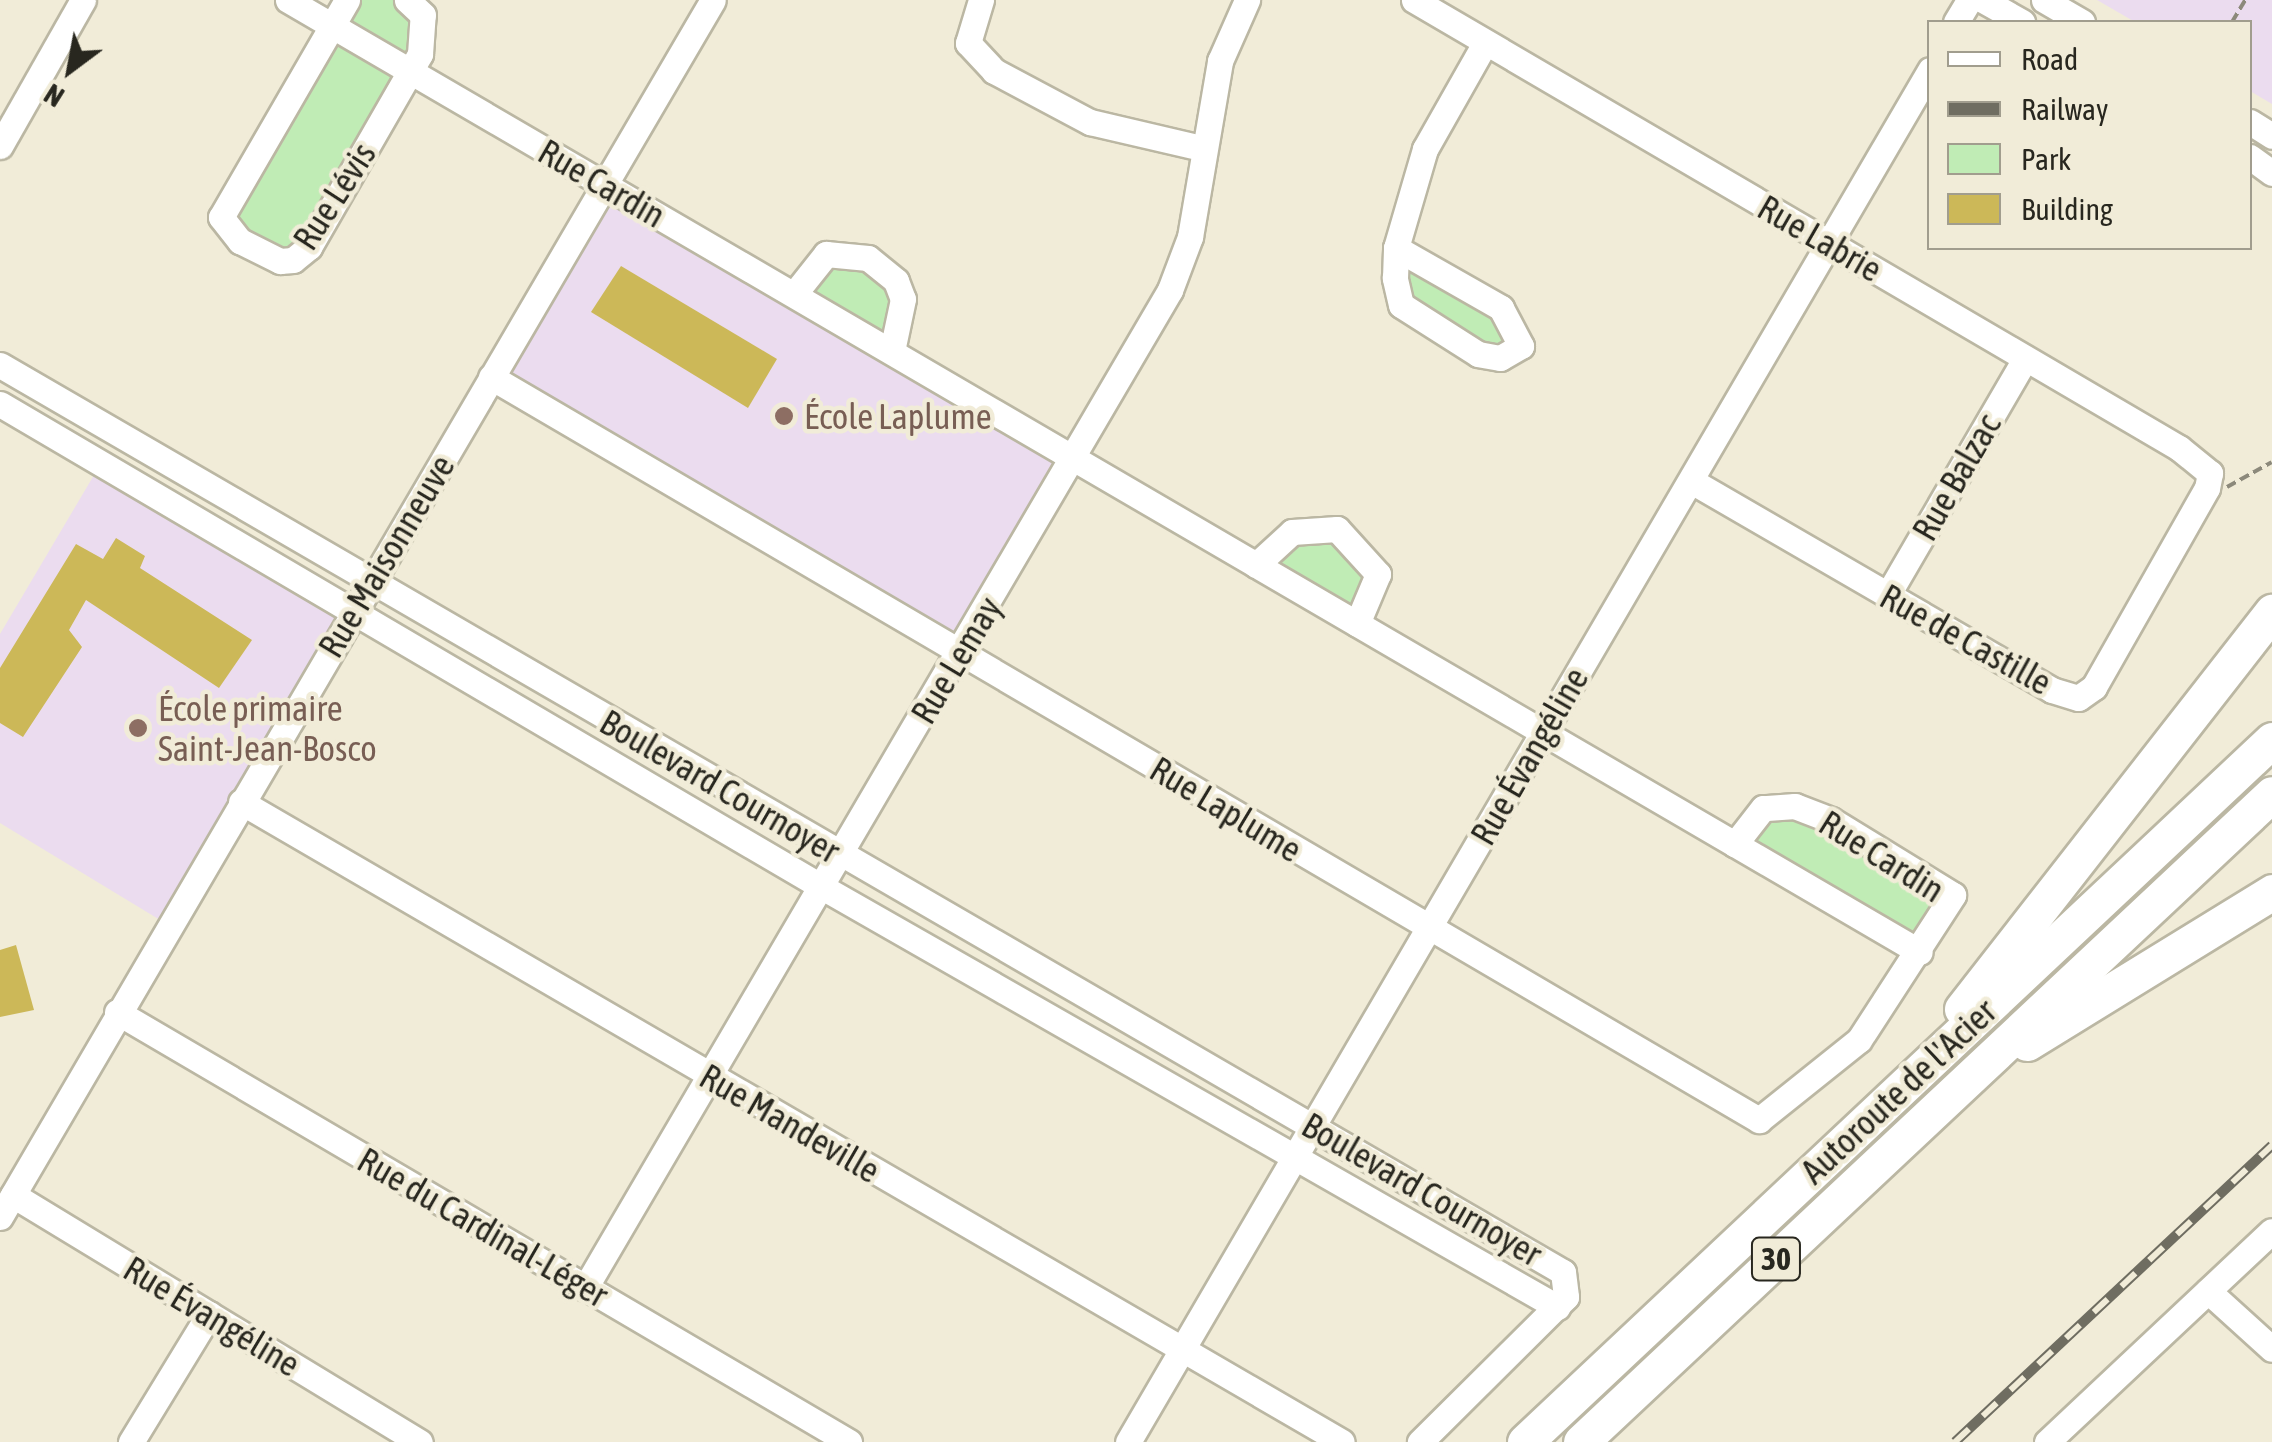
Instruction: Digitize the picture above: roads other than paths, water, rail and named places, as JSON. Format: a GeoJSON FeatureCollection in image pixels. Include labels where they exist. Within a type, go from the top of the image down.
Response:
{"type":"FeatureCollection","features":[{"type":"Feature","properties":{"kind":"highway"},"geometry":{"type":"LineString","coordinates":[[1912,1078],[2272,612]]}},
{"type":"Feature","properties":{"kind":"highway","name":"Autoroute de l'Acier"},"geometry":{"type":"LineString","coordinates":[[1524,1442],[2272,740]]}},
{"type":"Feature","properties":{"kind":"highway","name":"Autoroute de l'Acier"},"geometry":{"type":"LineString","coordinates":[[1581,1442],[2272,794]]}},
{"type":"Feature","properties":{"kind":"highway"},"geometry":{"type":"LineString","coordinates":[[1970,1076],[2272,892]]}},
{"type":"Feature","properties":{"kind":"street"},"geometry":{"type":"LineString","coordinates":[[0,146],[84,0]]}},
{"type":"Feature","properties":{"kind":"street","name":"Rue Cardin"},"geometry":{"type":"LineString","coordinates":[[288,0],[1076,456],[1256,565],[1920,952],[1953,895],[1831,820],[1775,805],[1756,814],[1735,844]]}},
{"type":"Feature","properties":{"kind":"street"},"geometry":{"type":"LineString","coordinates":[[329,24],[346,0]]}},
{"type":"Feature","properties":{"kind":"street"},"geometry":{"type":"LineString","coordinates":[[407,0],[423,15],[425,27],[411,71]]}},
{"type":"Feature","properties":{"kind":"street","name":"Rue Maisonneuve"},"geometry":{"type":"LineString","coordinates":[[0,1218],[117,1012],[714,0]]}},
{"type":"Feature","properties":{"kind":"street"},"geometry":{"type":"LineString","coordinates":[[981,0],[968,43],[994,71],[1103,126],[1202,148]]}},
{"type":"Feature","properties":{"kind":"street","name":"Rue Lemay"},"geometry":{"type":"LineString","coordinates":[[585,1288],[1076,456],[1178,275],[1190,237],[1202,148],[1220,61],[1247,0]]}},
{"type":"Feature","properties":{"kind":"street","name":"Rue Labrie"},"geometry":{"type":"LineString","coordinates":[[1414,0],[2179,448],[2210,472],[2215,488]]}},
{"type":"Feature","properties":{"kind":"street"},"geometry":{"type":"LineString","coordinates":[[1983,0],[2018,20]]}},
{"type":"Feature","properties":{"kind":"street"},"geometry":{"type":"LineString","coordinates":[[2044,0],[2079,20]]}},
{"type":"Feature","properties":{"kind":"street","name":"Rue Lévis"},"geometry":{"type":"LineString","coordinates":[[329,24],[221,217],[250,248],[280,261],[303,256],[411,71]]}},
{"type":"Feature","properties":{"kind":"street"},"geometry":{"type":"LineString","coordinates":[[1396,248],[1502,308],[1520,346],[1490,359],[1401,305],[1396,248],[1425,149],[1485,43]]}},
{"type":"Feature","properties":{"kind":"street","name":"Rue Évangéline"},"geometry":{"type":"LineString","coordinates":[[1128,1442],[1927,75]]}},
{"type":"Feature","properties":{"kind":"street"},"geometry":{"type":"LineString","coordinates":[[795,293],[826,254],[868,258],[896,281],[903,299],[892,351]]}},
{"type":"Feature","properties":{"kind":"street","name":"Rue Balzac"},"geometry":{"type":"LineString","coordinates":[[1887,596],[2026,359]]}},
{"type":"Feature","properties":{"kind":"street","name":"Boulevard Cournoyer"},"geometry":{"type":"LineString","coordinates":[[0,366],[840,856],[1550,1262],[1569,1284],[1557,1306],[822,887],[0,404]]}},
{"type":"Feature","properties":{"kind":"street","name":"Rue Laplume"},"geometry":{"type":"LineString","coordinates":[[491,378],[1759,1120],[1859,1040],[1920,952]]}},
{"type":"Feature","properties":{"kind":"street","name":"Rue de Castille"},"geometry":{"type":"LineString","coordinates":[[1691,481],[2052,690],[2090,694],[2215,488]]}},
{"type":"Feature","properties":{"kind":"street"},"geometry":{"type":"LineString","coordinates":[[1256,565],[1292,532],[1337,528],[1378,574],[1357,624]]}},
{"type":"Feature","properties":{"kind":"street","name":"Rue Mandeville"},"geometry":{"type":"LineString","coordinates":[[241,802],[1342,1442]]}},
{"type":"Feature","properties":{"kind":"street","name":"Rue du Cardinal-Léger"},"geometry":{"type":"LineString","coordinates":[[117,1012],[849,1442]]}},
{"type":"Feature","properties":{"kind":"street","name":"Rue Évangéline"},"geometry":{"type":"LineString","coordinates":[[13,1195],[413,1440]]}},
{"type":"Feature","properties":{"kind":"street"},"geometry":{"type":"LineString","coordinates":[[2047,1442],[2272,1231]]}},
{"type":"Feature","properties":{"kind":"street"},"geometry":{"type":"LineString","coordinates":[[2208,1291],[2272,1349]]}},
{"type":"Feature","properties":{"kind":"street"},"geometry":{"type":"LineString","coordinates":[[1420,1442],[1557,1306]]}},
{"type":"Feature","properties":{"kind":"street"},"geometry":{"type":"LineString","coordinates":[[130,1442],[209,1314]]}},
{"type":"Feature","properties":{"kind":"railway"},"geometry":{"type":"LineString","coordinates":[[1955,1442],[2272,1145]]}},
{"type":"Feature","properties":{"kind":"place","name":"École Laplume"},"geometry":{"type":"Point","coordinates":[784,416]}},
{"type":"Feature","properties":{"kind":"place","name":"École primaire Saint-Jean-Bosco"},"geometry":{"type":"Point","coordinates":[138,728]}}]}
